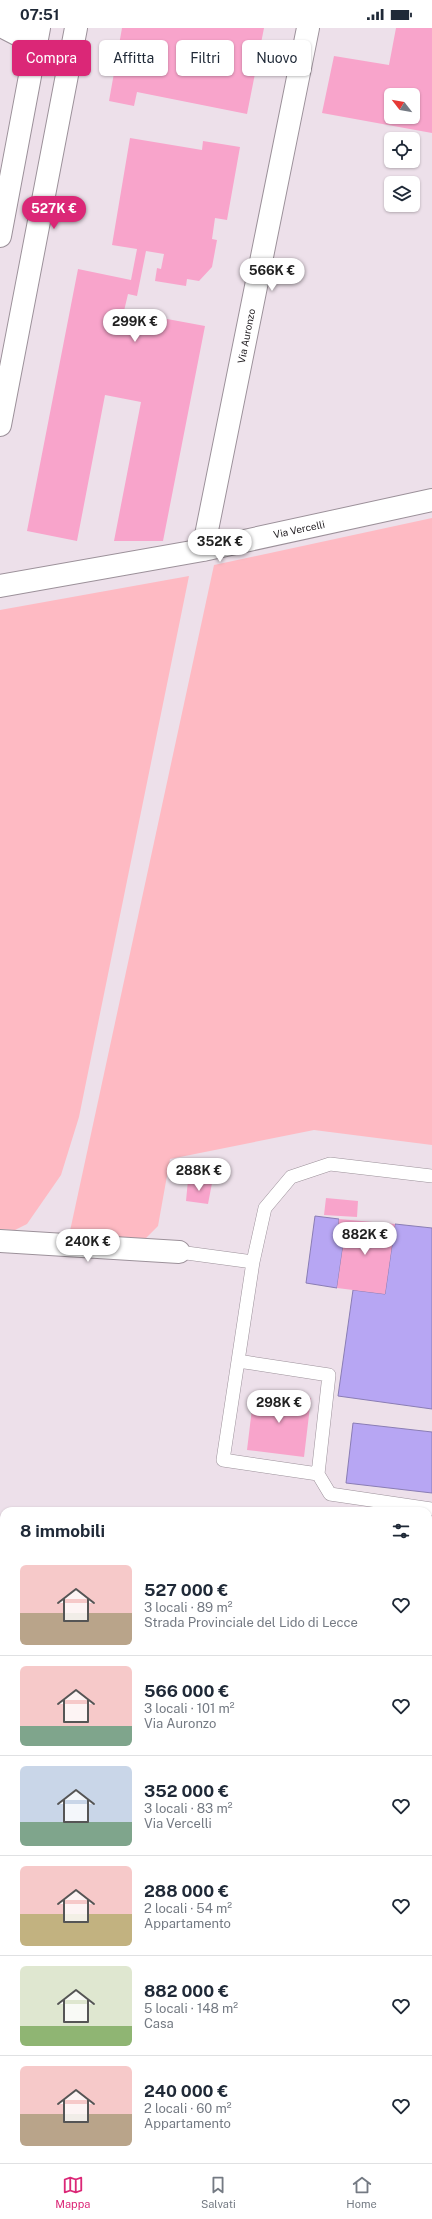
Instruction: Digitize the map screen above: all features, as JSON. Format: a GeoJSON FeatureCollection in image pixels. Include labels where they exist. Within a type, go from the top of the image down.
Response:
{"type":"FeatureCollection","features":[{"type":"Feature","properties":{"kind":"street"},"geometry":{"type":"LineString","coordinates":[[0,236],[37,36],[5,28]]}},
{"type":"Feature","properties":{"kind":"street"},"geometry":{"type":"LineString","coordinates":[[0,425],[76,28]]}},
{"type":"Feature","properties":{"kind":"street","name":"Via Auronzo"},"geometry":{"type":"LineString","coordinates":[[202,550],[308,28]]}},
{"type":"Feature","properties":{"kind":"street","name":"Via Vercelli"},"geometry":{"type":"LineString","coordinates":[[0,586],[202,550],[432,500]]}},
{"type":"Feature","properties":{"kind":"street"},"geometry":{"type":"LineString","coordinates":[[0,1241],[179,1252]]}},
{"type":"Feature","properties":{"kind":"lane"},"geometry":{"type":"LineString","coordinates":[[318,1474],[223,1460],[253,1262],[265,1208],[291,1177],[330,1164],[432,1176]]}},
{"type":"Feature","properties":{"kind":"lane"},"geometry":{"type":"LineString","coordinates":[[179,1252],[253,1262]]}},
{"type":"Feature","properties":{"kind":"lane"},"geometry":{"type":"LineString","coordinates":[[238,1362],[329,1375],[318,1474],[330,1494],[418,1507]]}},
{"type":"Feature","properties":{"kind":"shaded area"},"geometry":{"type":"Polygon","coordinates":[[[432,518],[432,1145],[314,1130],[170,1159],[158,1226],[143,1241],[70,1231],[214,565],[432,518]]]}},
{"type":"Feature","properties":{"kind":"shaded area"},"geometry":{"type":"Polygon","coordinates":[[[189,576],[79,1117],[61,1175],[27,1224],[15,1230],[0,1229],[0,610],[189,576]]]}},
{"type":"Feature","properties":{"kind":"shaded area"},"geometry":{"type":"Polygon","coordinates":[[[315,1216],[339,1219],[338,1232],[345,1233],[337,1288],[306,1283],[315,1216]]]}},
{"type":"Feature","properties":{"kind":"shaded area"},"geometry":{"type":"Polygon","coordinates":[[[395,1224],[432,1228],[432,1409],[338,1396],[353,1290],[385,1294],[395,1224]]]}},
{"type":"Feature","properties":{"kind":"shaded area"},"geometry":{"type":"Polygon","coordinates":[[[353,1423],[432,1432],[432,1493],[346,1483],[353,1423]]]}},
{"type":"Feature","properties":{"kind":"building"},"geometry":{"type":"Polygon","coordinates":[[[122,28],[264,28],[262,40],[242,40],[242,76],[255,76],[247,114],[137,92],[134,106],[109,101],[113,76],[168,76],[168,40],[120,40],[122,28]]]}},
{"type":"Feature","properties":{"kind":"building"},"geometry":{"type":"Polygon","coordinates":[[[396,28],[432,28],[432,133],[322,113],[334,56],[389,65],[396,28]]]}},
{"type":"Feature","properties":{"kind":"building"},"geometry":{"type":"Polygon","coordinates":[[[130,138],[202,150],[203,141],[240,147],[227,220],[215,218],[212,239],[217,240],[212,267],[199,281],[187,279],[186,286],[155,281],[157,268],[161,269],[164,254],[146,251],[137,296],[128,294],[124,311],[205,326],[163,541],[114,541],[141,402],[105,395],[77,541],[27,531],[78,269],[131,280],[137,249],[112,245],[130,138]]]}},
{"type":"Feature","properties":{"kind":"building"},"geometry":{"type":"Polygon","coordinates":[[[188,1180],[212,1183],[208,1204],[186,1201],[188,1180]]]}},
{"type":"Feature","properties":{"kind":"building"},"geometry":{"type":"Polygon","coordinates":[[[326,1198],[358,1201],[357,1217],[324,1215],[326,1198]]]}},
{"type":"Feature","properties":{"kind":"building"},"geometry":{"type":"Polygon","coordinates":[[[339,1219],[395,1224],[385,1294],[337,1288],[345,1233],[338,1232],[339,1219]]]}},
{"type":"Feature","properties":{"kind":"building"},"geometry":{"type":"Polygon","coordinates":[[[254,1392],[311,1398],[304,1457],[247,1450],[254,1392]]]}}]}
